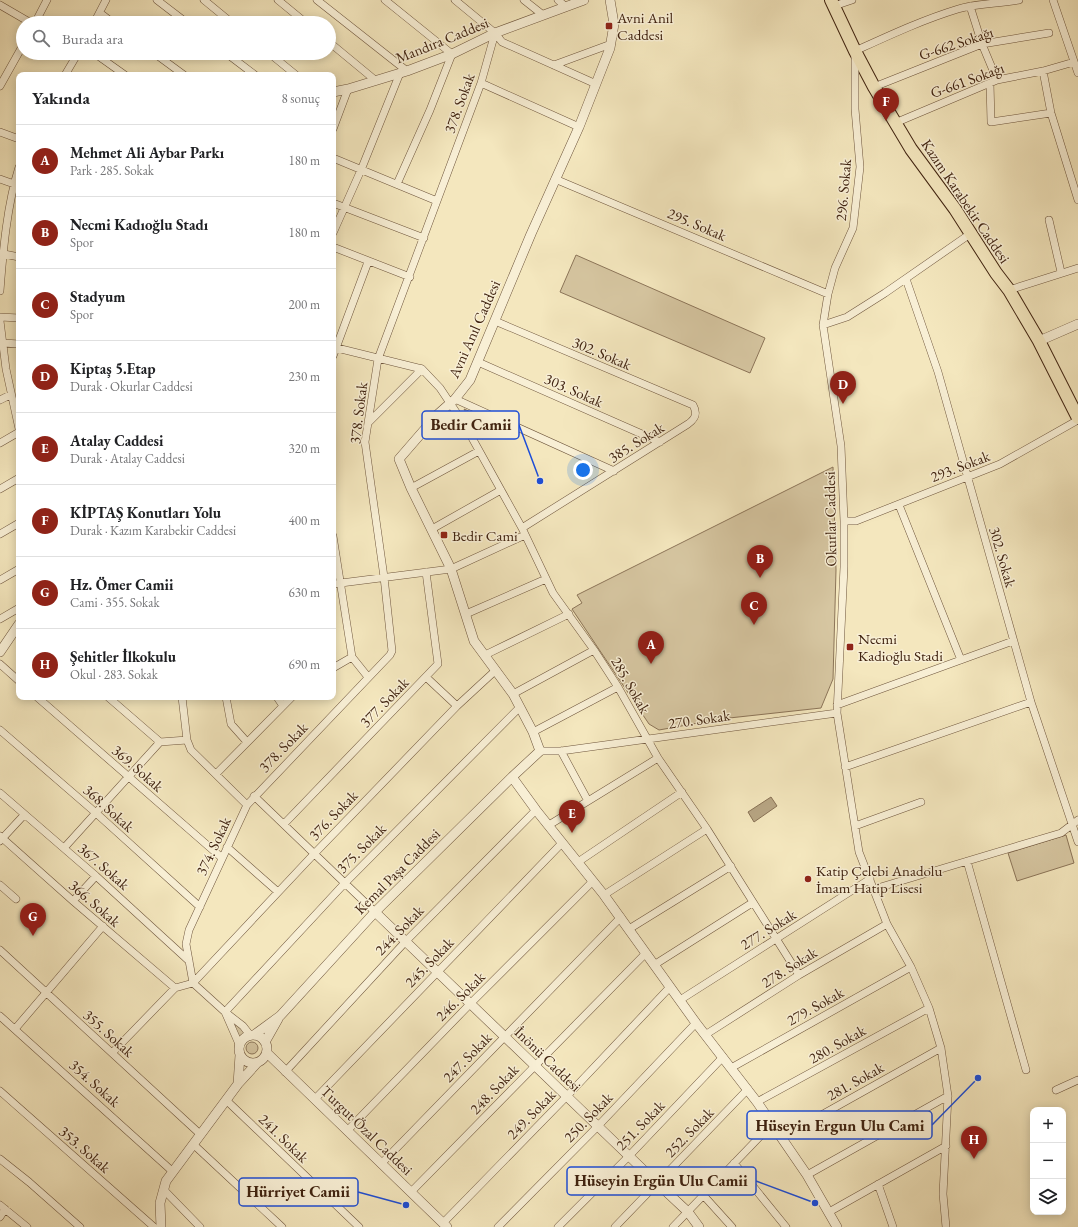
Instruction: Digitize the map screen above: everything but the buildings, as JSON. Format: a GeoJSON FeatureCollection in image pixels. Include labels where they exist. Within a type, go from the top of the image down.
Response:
{"type":"FeatureCollection","features":[{"type":"Feature","properties":{"kind":"main road","name":"Kazım Karabekir Caddesi"},"geometry":{"type":"LineString","coordinates":[[833,3],[855,51],[895,123],[911,149],[955,210],[996,273],[1009,290],[1039,341],[1078,419]]}},
{"type":"Feature","properties":{"kind":"street"},"geometry":{"type":"LineString","coordinates":[[39,16],[47,0]]}},
{"type":"Feature","properties":{"kind":"street"},"geometry":{"type":"LineString","coordinates":[[98,16],[106,0]]}},
{"type":"Feature","properties":{"kind":"street"},"geometry":{"type":"LineString","coordinates":[[157,0],[178,16]]}},
{"type":"Feature","properties":{"kind":"street"},"geometry":{"type":"LineString","coordinates":[[204,0],[223,16]]}},
{"type":"Feature","properties":{"kind":"street"},"geometry":{"type":"LineString","coordinates":[[278,0],[297,16]]}},
{"type":"Feature","properties":{"kind":"street"},"geometry":{"type":"LineString","coordinates":[[317,0],[403,72],[336,226]]}},
{"type":"Feature","properties":{"kind":"street"},"geometry":{"type":"LineString","coordinates":[[385,0],[452,54],[430,110],[397,184]]}},
{"type":"Feature","properties":{"kind":"street"},"geometry":{"type":"LineString","coordinates":[[455,0],[495,33],[502,42],[596,84]]}},
{"type":"Feature","properties":{"kind":"street"},"geometry":{"type":"LineString","coordinates":[[524,0],[543,15]]}},
{"type":"Feature","properties":{"kind":"street"},"geometry":{"type":"LineString","coordinates":[[558,0],[566,7]]}},
{"type":"Feature","properties":{"kind":"street","name":"Mandıra Caddesi"},"geometry":{"type":"LineString","coordinates":[[336,91],[403,72],[452,54],[495,33],[584,0]]}},
{"type":"Feature","properties":{"kind":"street","name":"Avni Anıl Caddesi"},"geometry":{"type":"LineString","coordinates":[[540,751],[533,732],[513,694],[474,641],[451,569],[411,488],[399,459],[438,414],[453,401],[470,380],[530,234],[579,127],[611,44],[614,24],[610,0]]}},
{"type":"Feature","properties":{"kind":"street"},"geometry":{"type":"LineString","coordinates":[[833,3],[852,0]]}},
{"type":"Feature","properties":{"kind":"street"},"geometry":{"type":"LineString","coordinates":[[855,51],[910,27],[958,9],[970,6],[1019,0]]}},
{"type":"Feature","properties":{"kind":"street"},"geometry":{"type":"LineString","coordinates":[[1053,0],[1078,73]]}},
{"type":"Feature","properties":{"kind":"street"},"geometry":{"type":"LineString","coordinates":[[0,5],[19,16]]}},
{"type":"Feature","properties":{"kind":"street"},"geometry":{"type":"LineString","coordinates":[[970,6],[994,82],[991,122],[1051,113]]}},
{"type":"Feature","properties":{"kind":"street"},"geometry":{"type":"LineString","coordinates":[[100,13],[104,16]]}},
{"type":"Feature","properties":{"kind":"street","name":"378. Sokak"},"geometry":{"type":"LineString","coordinates":[[247,805],[390,655],[392,651],[384,577],[365,442],[378,359],[410,277],[481,83],[495,33]]}},
{"type":"Feature","properties":{"kind":"street","name":"G-662 Sokağı"},"geometry":{"type":"LineString","coordinates":[[874,87],[982,44],[1049,33]]}},
{"type":"Feature","properties":{"kind":"street"},"geometry":{"type":"LineString","coordinates":[[554,65],[611,44]]}},
{"type":"Feature","properties":{"kind":"street"},"geometry":{"type":"LineString","coordinates":[[336,48],[375,80]]}},
{"type":"Feature","properties":{"kind":"street","name":"296. Sokak"},"geometry":{"type":"LineString","coordinates":[[823,325],[828,294],[835,268],[853,228],[860,167],[855,109],[855,51]]}},
{"type":"Feature","properties":{"kind":"street"},"geometry":{"type":"LineString","coordinates":[[0,86],[16,57]]}},
{"type":"Feature","properties":{"kind":"street"},"geometry":{"type":"LineString","coordinates":[[67,72],[74,60]]}},
{"type":"Feature","properties":{"kind":"street"},"geometry":{"type":"LineString","coordinates":[[104,60],[121,72]]}},
{"type":"Feature","properties":{"kind":"street"},"geometry":{"type":"LineString","coordinates":[[164,60],[180,72]]}},
{"type":"Feature","properties":{"kind":"street"},"geometry":{"type":"LineString","coordinates":[[235,60],[251,72]]}},
{"type":"Feature","properties":{"kind":"street"},"geometry":{"type":"LineString","coordinates":[[278,60],[292,72]]}},
{"type":"Feature","properties":{"kind":"street","name":"G-661 Sokağı"},"geometry":{"type":"LineString","coordinates":[[895,123],[994,82],[1074,62]]}},
{"type":"Feature","properties":{"kind":"street"},"geometry":{"type":"LineString","coordinates":[[1042,71],[1051,113],[1078,200]]}},
{"type":"Feature","properties":{"kind":"street"},"geometry":{"type":"LineString","coordinates":[[481,83],[579,127]]}},
{"type":"Feature","properties":{"kind":"street"},"geometry":{"type":"LineString","coordinates":[[336,122],[348,89]]}},
{"type":"Feature","properties":{"kind":"street"},"geometry":{"type":"LineString","coordinates":[[0,132],[16,138]]}},
{"type":"Feature","properties":{"kind":"street"},"geometry":{"type":"LineString","coordinates":[[336,159],[437,201]]}},
{"type":"Feature","properties":{"kind":"street"},"geometry":{"type":"LineString","coordinates":[[0,291],[1,262],[4,254],[8,225],[15,198],[14,184],[16,177]]}},
{"type":"Feature","properties":{"kind":"street"},"geometry":{"type":"LineString","coordinates":[[0,179],[14,184]]}},
{"type":"Feature","properties":{"kind":"street","name":"295. Sokak"},"geometry":{"type":"LineString","coordinates":[[555,179],[828,294]]}},
{"type":"Feature","properties":{"kind":"street"},"geometry":{"type":"LineString","coordinates":[[336,204],[424,238]]}},
{"type":"Feature","properties":{"kind":"street"},"geometry":{"type":"LineString","coordinates":[[1049,220],[1061,272]]}},
{"type":"Feature","properties":{"kind":"street"},"geometry":{"type":"LineString","coordinates":[[0,222],[8,225]]}},
{"type":"Feature","properties":{"kind":"street"},"geometry":{"type":"LineString","coordinates":[[823,325],[847,317],[906,279],[970,234]]}},
{"type":"Feature","properties":{"kind":"street"},"geometry":{"type":"LineString","coordinates":[[336,248],[368,262],[410,277]]}},
{"type":"Feature","properties":{"kind":"street"},"geometry":{"type":"LineString","coordinates":[[4,254],[16,256]]}},
{"type":"Feature","properties":{"kind":"street"},"geometry":{"type":"LineString","coordinates":[[336,343],[368,262]]}},
{"type":"Feature","properties":{"kind":"street"},"geometry":{"type":"LineString","coordinates":[[1009,290],[1061,272],[1078,268]]}},
{"type":"Feature","properties":{"kind":"street","name":"302. Sokak"},"geometry":{"type":"LineString","coordinates":[[906,279],[938,372],[966,477],[1031,702],[1075,821],[1078,842]]}},
{"type":"Feature","properties":{"kind":"street"},"geometry":{"type":"LineString","coordinates":[[0,317],[16,318]]}},
{"type":"Feature","properties":{"kind":"street"},"geometry":{"type":"LineString","coordinates":[[0,321],[3,343],[3,370],[16,418]]}},
{"type":"Feature","properties":{"kind":"street","name":"302. Sokak"},"geometry":{"type":"LineString","coordinates":[[495,321],[693,405],[696,410]]}},
{"type":"Feature","properties":{"kind":"street"},"geometry":{"type":"LineString","coordinates":[[1039,341],[1078,324]]}},
{"type":"Feature","properties":{"kind":"street","name":"Okurlar Caddesi"},"geometry":{"type":"LineString","coordinates":[[823,325],[841,446],[844,521],[844,567],[837,713],[859,852],[887,924],[911,967],[929,1008],[941,1048],[948,1096],[943,1194],[946,1227]]}},
{"type":"Feature","properties":{"kind":"street"},"geometry":{"type":"LineString","coordinates":[[3,343],[16,344]]}},
{"type":"Feature","properties":{"kind":"street"},"geometry":{"type":"LineString","coordinates":[[336,348],[422,369]]}},
{"type":"Feature","properties":{"kind":"street","name":"303. Sokak"},"geometry":{"type":"LineString","coordinates":[[478,362],[660,442]]}},
{"type":"Feature","properties":{"kind":"street"},"geometry":{"type":"LineString","coordinates":[[369,422],[422,369]]}},
{"type":"Feature","properties":{"kind":"street","name":"285. Sokak"},"geometry":{"type":"LineString","coordinates":[[422,369],[453,401],[523,532],[553,593],[594,650],[618,687],[646,739],[708,829],[752,903],[799,976]]}},
{"type":"Feature","properties":{"kind":"street"},"geometry":{"type":"LineString","coordinates":[[0,400],[10,395]]}},
{"type":"Feature","properties":{"kind":"street"},"geometry":{"type":"LineString","coordinates":[[453,401],[614,471]]}},
{"type":"Feature","properties":{"kind":"street","name":"385. Sokak"},"geometry":{"type":"LineString","coordinates":[[337,584],[451,569],[523,532],[693,420],[696,415],[696,410]]}},
{"type":"Feature","properties":{"kind":"street","name":"293. Sokak"},"geometry":{"type":"LineString","coordinates":[[844,521],[856,521],[1000,464],[1078,419]]}},
{"type":"Feature","properties":{"kind":"street"},"geometry":{"type":"LineString","coordinates":[[0,443],[16,434]]}},
{"type":"Feature","properties":{"kind":"street"},"geometry":{"type":"LineString","coordinates":[[411,488],[479,451]]}},
{"type":"Feature","properties":{"kind":"street"},"geometry":{"type":"LineString","coordinates":[[0,488],[16,480]]}},
{"type":"Feature","properties":{"kind":"street"},"geometry":{"type":"LineString","coordinates":[[432,529],[501,490]]}},
{"type":"Feature","properties":{"kind":"street"},"geometry":{"type":"LineString","coordinates":[[899,504],[961,660]]}},
{"type":"Feature","properties":{"kind":"street"},"geometry":{"type":"LineString","coordinates":[[0,534],[16,525]]}},
{"type":"Feature","properties":{"kind":"street"},"geometry":{"type":"LineString","coordinates":[[0,580],[16,572]]}},
{"type":"Feature","properties":{"kind":"street"},"geometry":{"type":"LineString","coordinates":[[336,572],[337,584],[352,657],[368,677]]}},
{"type":"Feature","properties":{"kind":"street","name":"377. Sokak"},"geometry":{"type":"LineString","coordinates":[[284,824],[438,664],[426,572]]}},
{"type":"Feature","properties":{"kind":"street"},"geometry":{"type":"LineString","coordinates":[[466,614],[546,580]]}},
{"type":"Feature","properties":{"kind":"street"},"geometry":{"type":"LineString","coordinates":[[0,619],[16,610]]}},
{"type":"Feature","properties":{"kind":"street"},"geometry":{"type":"LineString","coordinates":[[485,655],[569,614]]}},
{"type":"Feature","properties":{"kind":"street"},"geometry":{"type":"LineString","coordinates":[[0,652],[16,628]]}},
{"type":"Feature","properties":{"kind":"street"},"geometry":{"type":"LineString","coordinates":[[837,705],[1013,641]]}},
{"type":"Feature","properties":{"kind":"street"},"geometry":{"type":"LineString","coordinates":[[513,694],[594,650]]}},
{"type":"Feature","properties":{"kind":"street"},"geometry":{"type":"LineString","coordinates":[[336,666],[352,657]]}},
{"type":"Feature","properties":{"kind":"street"},"geometry":{"type":"LineString","coordinates":[[0,664],[16,678]]}},
{"type":"Feature","properties":{"kind":"street","name":"376. Sokak"},"geometry":{"type":"LineString","coordinates":[[193,983],[314,854],[457,706],[496,670]]}},
{"type":"Feature","properties":{"kind":"street"},"geometry":{"type":"LineString","coordinates":[[426,677],[457,706]]}},
{"type":"Feature","properties":{"kind":"street"},"geometry":{"type":"LineString","coordinates":[[533,732],[618,687]]}},
{"type":"Feature","properties":{"kind":"street","name":"369. Sokak"},"geometry":{"type":"LineString","coordinates":[[40,700],[222,858]]}},
{"type":"Feature","properties":{"kind":"street"},"geometry":{"type":"LineString","coordinates":[[111,700],[160,742]]}},
{"type":"Feature","properties":{"kind":"street","name":"374. Sokak"},"geometry":{"type":"LineString","coordinates":[[182,700],[187,740],[191,750],[247,805],[189,930],[186,944],[193,983]]}},
{"type":"Feature","properties":{"kind":"street"},"geometry":{"type":"LineString","coordinates":[[227,700],[231,724],[247,742]]}},
{"type":"Feature","properties":{"kind":"street"},"geometry":{"type":"LineString","coordinates":[[279,700],[283,706]]}},
{"type":"Feature","properties":{"kind":"street"},"geometry":{"type":"LineString","coordinates":[[216,774],[289,700]]}},
{"type":"Feature","properties":{"kind":"street"},"geometry":{"type":"LineString","coordinates":[[845,767],[1031,702]]}},
{"type":"Feature","properties":{"kind":"street","name":"375. Sokak"},"geometry":{"type":"LineString","coordinates":[[225,1012],[344,884],[520,706]]}},
{"type":"Feature","properties":{"kind":"street","name":"270. Sokak"},"geometry":{"type":"LineString","coordinates":[[540,751],[561,751],[837,713]]}},
{"type":"Feature","properties":{"kind":"street","name":"368. Sokak"},"geometry":{"type":"LineString","coordinates":[[0,730],[96,813],[200,907]]}},
{"type":"Feature","properties":{"kind":"street"},"geometry":{"type":"LineString","coordinates":[[64,848],[160,742],[187,740]]}},
{"type":"Feature","properties":{"kind":"street","name":"Kemal Paşa Caddesi"},"geometry":{"type":"LineString","coordinates":[[265,1042],[280,1016],[375,912],[540,751]]}},
{"type":"Feature","properties":{"kind":"street"},"geometry":{"type":"LineString","coordinates":[[561,751],[588,801]]}},
{"type":"Feature","properties":{"kind":"street"},"geometry":{"type":"LineString","coordinates":[[549,825],[658,758]]}},
{"type":"Feature","properties":{"kind":"street"},"geometry":{"type":"LineString","coordinates":[[512,777],[536,810],[621,917],[696,1023],[748,1089],[807,1175],[837,1227]]}},
{"type":"Feature","properties":{"kind":"street"},"geometry":{"type":"LineString","coordinates":[[578,862],[682,792]]}},
{"type":"Feature","properties":{"kind":"street","name":"367. Sokak"},"geometry":{"type":"LineString","coordinates":[[0,793],[96,876],[189,961]]}},
{"type":"Feature","properties":{"kind":"street"},"geometry":{"type":"LineString","coordinates":[[254,796],[344,884],[375,912]]}},
{"type":"Feature","properties":{"kind":"street"},"geometry":{"type":"LineString","coordinates":[[855,826],[921,802]]}},
{"type":"Feature","properties":{"kind":"street","name":"244. Sokak"},"geometry":{"type":"LineString","coordinates":[[285,1072],[406,941],[536,810]]}},
{"type":"Feature","properties":{"kind":"street"},"geometry":{"type":"LineString","coordinates":[[1,838],[24,815]]}},
{"type":"Feature","properties":{"kind":"street"},"geometry":{"type":"LineString","coordinates":[[874,889],[1060,833],[1075,821]]}},
{"type":"Feature","properties":{"kind":"street"},"geometry":{"type":"LineString","coordinates":[[604,895],[708,829]]}},
{"type":"Feature","properties":{"kind":"street","name":"366. Sokak"},"geometry":{"type":"LineString","coordinates":[[1,838],[175,988]]}},
{"type":"Feature","properties":{"kind":"street","name":"245. Sokak"},"geometry":{"type":"LineString","coordinates":[[315,1099],[562,843]]}},
{"type":"Feature","properties":{"kind":"street"},"geometry":{"type":"LineString","coordinates":[[227,847],[278,892]]}},
{"type":"Feature","properties":{"kind":"street"},"geometry":{"type":"LineString","coordinates":[[967,861],[1026,1070]]}},
{"type":"Feature","properties":{"kind":"street"},"geometry":{"type":"LineString","coordinates":[[629,929],[731,866]]}},
{"type":"Feature","properties":{"kind":"street"},"geometry":{"type":"LineString","coordinates":[[73,901],[96,876]]}},
{"type":"Feature","properties":{"kind":"street","name":"277. Sokak"},"geometry":{"type":"LineString","coordinates":[[680,1000],[870,879]]}},
{"type":"Feature","properties":{"kind":"street","name":"246. Sokak"},"geometry":{"type":"LineString","coordinates":[[347,1131],[471,1003],[593,881]]}},
{"type":"Feature","properties":{"kind":"street"},"geometry":{"type":"LineString","coordinates":[[0,886],[16,899]]}},
{"type":"Feature","properties":{"kind":"street"},"geometry":{"type":"LineString","coordinates":[[654,965],[752,903]]}},
{"type":"Feature","properties":{"kind":"street","name":"İnönü Caddesi"},"geometry":{"type":"LineString","coordinates":[[375,912],[688,1212],[700,1227]]}},
{"type":"Feature","properties":{"kind":"street","name":"247. Sokak"},"geometry":{"type":"LineString","coordinates":[[382,1164],[621,917]]}},
{"type":"Feature","properties":{"kind":"street","name":"278. Sokak"},"geometry":{"type":"LineString","coordinates":[[705,1035],[799,976],[887,924]]}},
{"type":"Feature","properties":{"kind":"street"},"geometry":{"type":"LineString","coordinates":[[15,1029],[102,926]]}},
{"type":"Feature","properties":{"kind":"street","name":"355. Sokak"},"geometry":{"type":"LineString","coordinates":[[0,950],[200,1134]]}},
{"type":"Feature","properties":{"kind":"street","name":"248. Sokak"},"geometry":{"type":"LineString","coordinates":[[411,1192],[646,953]]}},
{"type":"Feature","properties":{"kind":"street","name":"279. Sokak"},"geometry":{"type":"LineString","coordinates":[[732,1068],[911,967]]}},
{"type":"Feature","properties":{"kind":"street"},"geometry":{"type":"LineString","coordinates":[[112,1053],[175,988],[193,983],[252,1035],[262,1038],[267,1049],[267,1053],[262,1060],[258,1062],[238,1084],[166,1181],[160,1203],[161,1227]]}},
{"type":"Feature","properties":{"kind":"street","name":"249. Sokak"},"geometry":{"type":"LineString","coordinates":[[445,1225],[670,987]]}},
{"type":"Feature","properties":{"kind":"street","name":"280. Sokak"},"geometry":{"type":"LineString","coordinates":[[757,1102],[929,1008]]}},
{"type":"Feature","properties":{"kind":"street"},"geometry":{"type":"LineString","coordinates":[[225,1012],[239,1044],[240,1052],[246,1061],[254,1063],[258,1062]]}},
{"type":"Feature","properties":{"kind":"street","name":"354. Sokak"},"geometry":{"type":"LineString","coordinates":[[0,1016],[172,1171]]}},
{"type":"Feature","properties":{"kind":"street","name":"Kemal Paşa Caddesi"},"geometry":{"type":"LineString","coordinates":[[252,1035],[280,1016]]}},
{"type":"Feature","properties":{"kind":"street","name":"250. Sokak"},"geometry":{"type":"LineString","coordinates":[[498,1227],[598,1126],[696,1023]]}},
{"type":"Feature","properties":{"kind":"street"},"geometry":{"type":"LineString","coordinates":[[238,1084],[242,1040],[252,1035]]}},
{"type":"Feature","properties":{"kind":"street","name":"281. Sokak"},"geometry":{"type":"LineString","coordinates":[[782,1137],[941,1048]]}},
{"type":"Feature","properties":{"kind":"street","name":"Turgut Özal Caddesi"},"geometry":{"type":"LineString","coordinates":[[267,1053],[445,1225]]}},
{"type":"Feature","properties":{"kind":"street","name":"251. Sokak"},"geometry":{"type":"LineString","coordinates":[[558,1227],[723,1057]]}},
{"type":"Feature","properties":{"kind":"street"},"geometry":{"type":"LineString","coordinates":[[1056,1090],[1078,1080]]}},
{"type":"Feature","properties":{"kind":"street","name":"252. Sokak"},"geometry":{"type":"LineString","coordinates":[[615,1227],[748,1089]]}},
{"type":"Feature","properties":{"kind":"street","name":"353. Sokak"},"geometry":{"type":"LineString","coordinates":[[0,1091],[154,1227]]}},
{"type":"Feature","properties":{"kind":"street"},"geometry":{"type":"LineString","coordinates":[[807,1175],[948,1096]]}},
{"type":"Feature","properties":{"kind":"street","name":"241. Sokak"},"geometry":{"type":"LineString","coordinates":[[226,1100],[358,1227]]}},
{"type":"Feature","properties":{"kind":"street"},"geometry":{"type":"LineString","coordinates":[[673,1227],[772,1124]]}},
{"type":"Feature","properties":{"kind":"street"},"geometry":{"type":"LineString","coordinates":[[193,1144],[282,1227]]}},
{"type":"Feature","properties":{"kind":"street"},"geometry":{"type":"LineString","coordinates":[[829,1212],[946,1146]]}},
{"type":"Feature","properties":{"kind":"street"},"geometry":{"type":"LineString","coordinates":[[0,1159],[29,1182],[80,1227]]}},
{"type":"Feature","properties":{"kind":"street"},"geometry":{"type":"LineString","coordinates":[[734,1163],[786,1227]]}},
{"type":"Feature","properties":{"kind":"street"},"geometry":{"type":"LineString","coordinates":[[878,1184],[893,1227]]}},
{"type":"Feature","properties":{"kind":"street"},"geometry":{"type":"LineString","coordinates":[[164,1190],[200,1227]]}},
{"type":"Feature","properties":{"kind":"street"},"geometry":{"type":"LineString","coordinates":[[704,1196],[732,1227]]}},
{"type":"Feature","properties":{"kind":"street"},"geometry":{"type":"LineString","coordinates":[[0,1217],[3,1207],[27,1227]]}},
{"type":"Feature","properties":{"kind":"shaded area"},"geometry":{"type":"Polygon","coordinates":[[[576,255],[765,338],[750,373],[560,292],[576,255]]]}},
{"type":"Feature","properties":{"kind":"shaded area"},"geometry":{"type":"Polygon","coordinates":[[[464,409],[503,426],[482,439],[464,409]]]}},
{"type":"Feature","properties":{"kind":"shaded area"},"geometry":{"type":"Polygon","coordinates":[[[833,467],[836,570],[833,679],[821,708],[720,719],[659,730],[649,724],[572,609],[582,603],[577,595],[833,467]]]}},
{"type":"Feature","properties":{"kind":"shaded area"},"geometry":{"type":"Polygon","coordinates":[[[771,797],[777,806],[754,822],[748,812],[771,797]]]}},
{"type":"Feature","properties":{"kind":"shaded area"},"geometry":{"type":"Polygon","coordinates":[[[1066,835],[1074,863],[1017,881],[1008,853],[1066,835]]]}},
{"type":"Feature","properties":{"kind":"shaded area"},"geometry":{"type":"Polygon","coordinates":[[[234,1022],[248,1033],[240,1041],[238,1040],[234,1022]]]}},
{"type":"Feature","properties":{"kind":"shaded area"},"geometry":{"type":"Polygon","coordinates":[[[252,1042],[256,1044],[258,1048],[256,1052],[252,1054],[248,1052],[246,1048],[248,1044],[252,1042]]]}},
{"type":"Feature","properties":{"kind":"place","name":"Avni Anil Caddesi"},"geometry":{"type":"Point","coordinates":[609,26]}},
{"type":"Feature","properties":{"kind":"place","name":"KİPTAŞ Konutları Yolu"},"geometry":{"type":"Point","coordinates":[886,121]}},
{"type":"Feature","properties":{"kind":"place","name":"Kiptaş 5.Etap"},"geometry":{"type":"Point","coordinates":[843,404]}},
{"type":"Feature","properties":{"kind":"place","name":"Bedir Camii"},"geometry":{"type":"Point","coordinates":[540,481]}},
{"type":"Feature","properties":{"kind":"place","name":"Bedir Cami"},"geometry":{"type":"Point","coordinates":[444,535]}},
{"type":"Feature","properties":{"kind":"place","name":"Necmi Kadıoğlu Stadı"},"geometry":{"type":"Point","coordinates":[760,578]}},
{"type":"Feature","properties":{"kind":"place","name":"Stadyum"},"geometry":{"type":"Point","coordinates":[754,625]}},
{"type":"Feature","properties":{"kind":"place","name":"Necmi Kadioğlu Stadi"},"geometry":{"type":"Point","coordinates":[850,647]}},
{"type":"Feature","properties":{"kind":"place","name":"Mehmet Ali Aybar Parkı"},"geometry":{"type":"Point","coordinates":[651,664]}},
{"type":"Feature","properties":{"kind":"place","name":"Atalay Caddesi"},"geometry":{"type":"Point","coordinates":[572,833]}},
{"type":"Feature","properties":{"kind":"place","name":"Katip Çelebi Anadolu İmam Hatip Lisesi"},"geometry":{"type":"Point","coordinates":[808,879]}},
{"type":"Feature","properties":{"kind":"place","name":"Hz. Ömer Camii"},"geometry":{"type":"Point","coordinates":[33,936]}},
{"type":"Feature","properties":{"kind":"place","name":"Hüseyin Ergun Ulu Cami"},"geometry":{"type":"Point","coordinates":[978,1078]}},
{"type":"Feature","properties":{"kind":"place","name":"Şehitler İlkokulu"},"geometry":{"type":"Point","coordinates":[974,1159]}},
{"type":"Feature","properties":{"kind":"place","name":"Hüseyin Ergün Ulu Camii"},"geometry":{"type":"Point","coordinates":[815,1203]}},
{"type":"Feature","properties":{"kind":"place","name":"Hürriyet Camii"},"geometry":{"type":"Point","coordinates":[406,1205]}}]}
